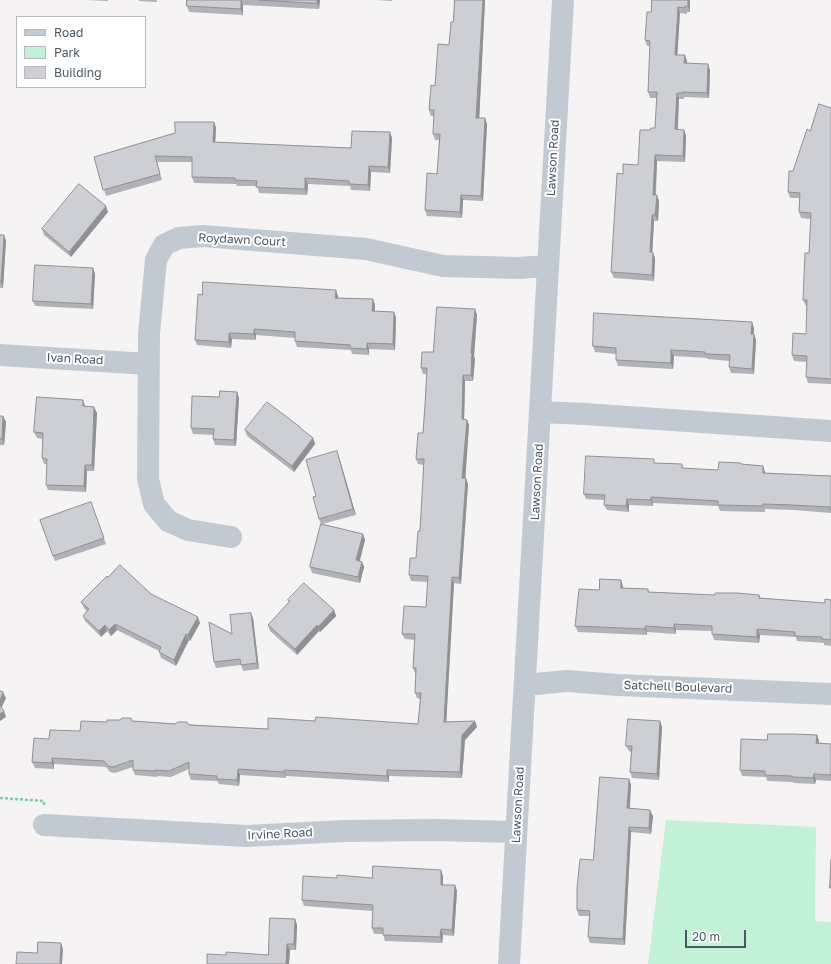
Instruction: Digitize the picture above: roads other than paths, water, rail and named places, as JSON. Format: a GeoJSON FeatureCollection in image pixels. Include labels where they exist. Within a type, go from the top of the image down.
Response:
{"type":"FeatureCollection","features":[{"type":"Feature","properties":{"kind":"street","name":"Lawson Road"},"geometry":{"type":"LineString","coordinates":[[509,964],[563,0]]}},
{"type":"Feature","properties":{"kind":"street","name":"Roydawn Court"},"geometry":{"type":"LineString","coordinates":[[231,536],[188,530],[168,521],[154,504],[148,479],[149,334],[156,260],[164,245],[179,238],[203,236],[366,249],[443,266],[518,268],[547,266]]}},
{"type":"Feature","properties":{"kind":"street","name":"Ivan Road"},"geometry":{"type":"LineString","coordinates":[[0,355],[149,364]]}},
{"type":"Feature","properties":{"kind":"street"},"geometry":{"type":"LineString","coordinates":[[540,412],[831,431]]}},
{"type":"Feature","properties":{"kind":"street","name":"Satchell Boulevard"},"geometry":{"type":"LineString","coordinates":[[525,685],[567,681],[831,694]]}},
{"type":"Feature","properties":{"kind":"street","name":"Irvine Road"},"geometry":{"type":"LineString","coordinates":[[44,825],[247,836],[344,831],[434,830],[516,832]]}}]}
